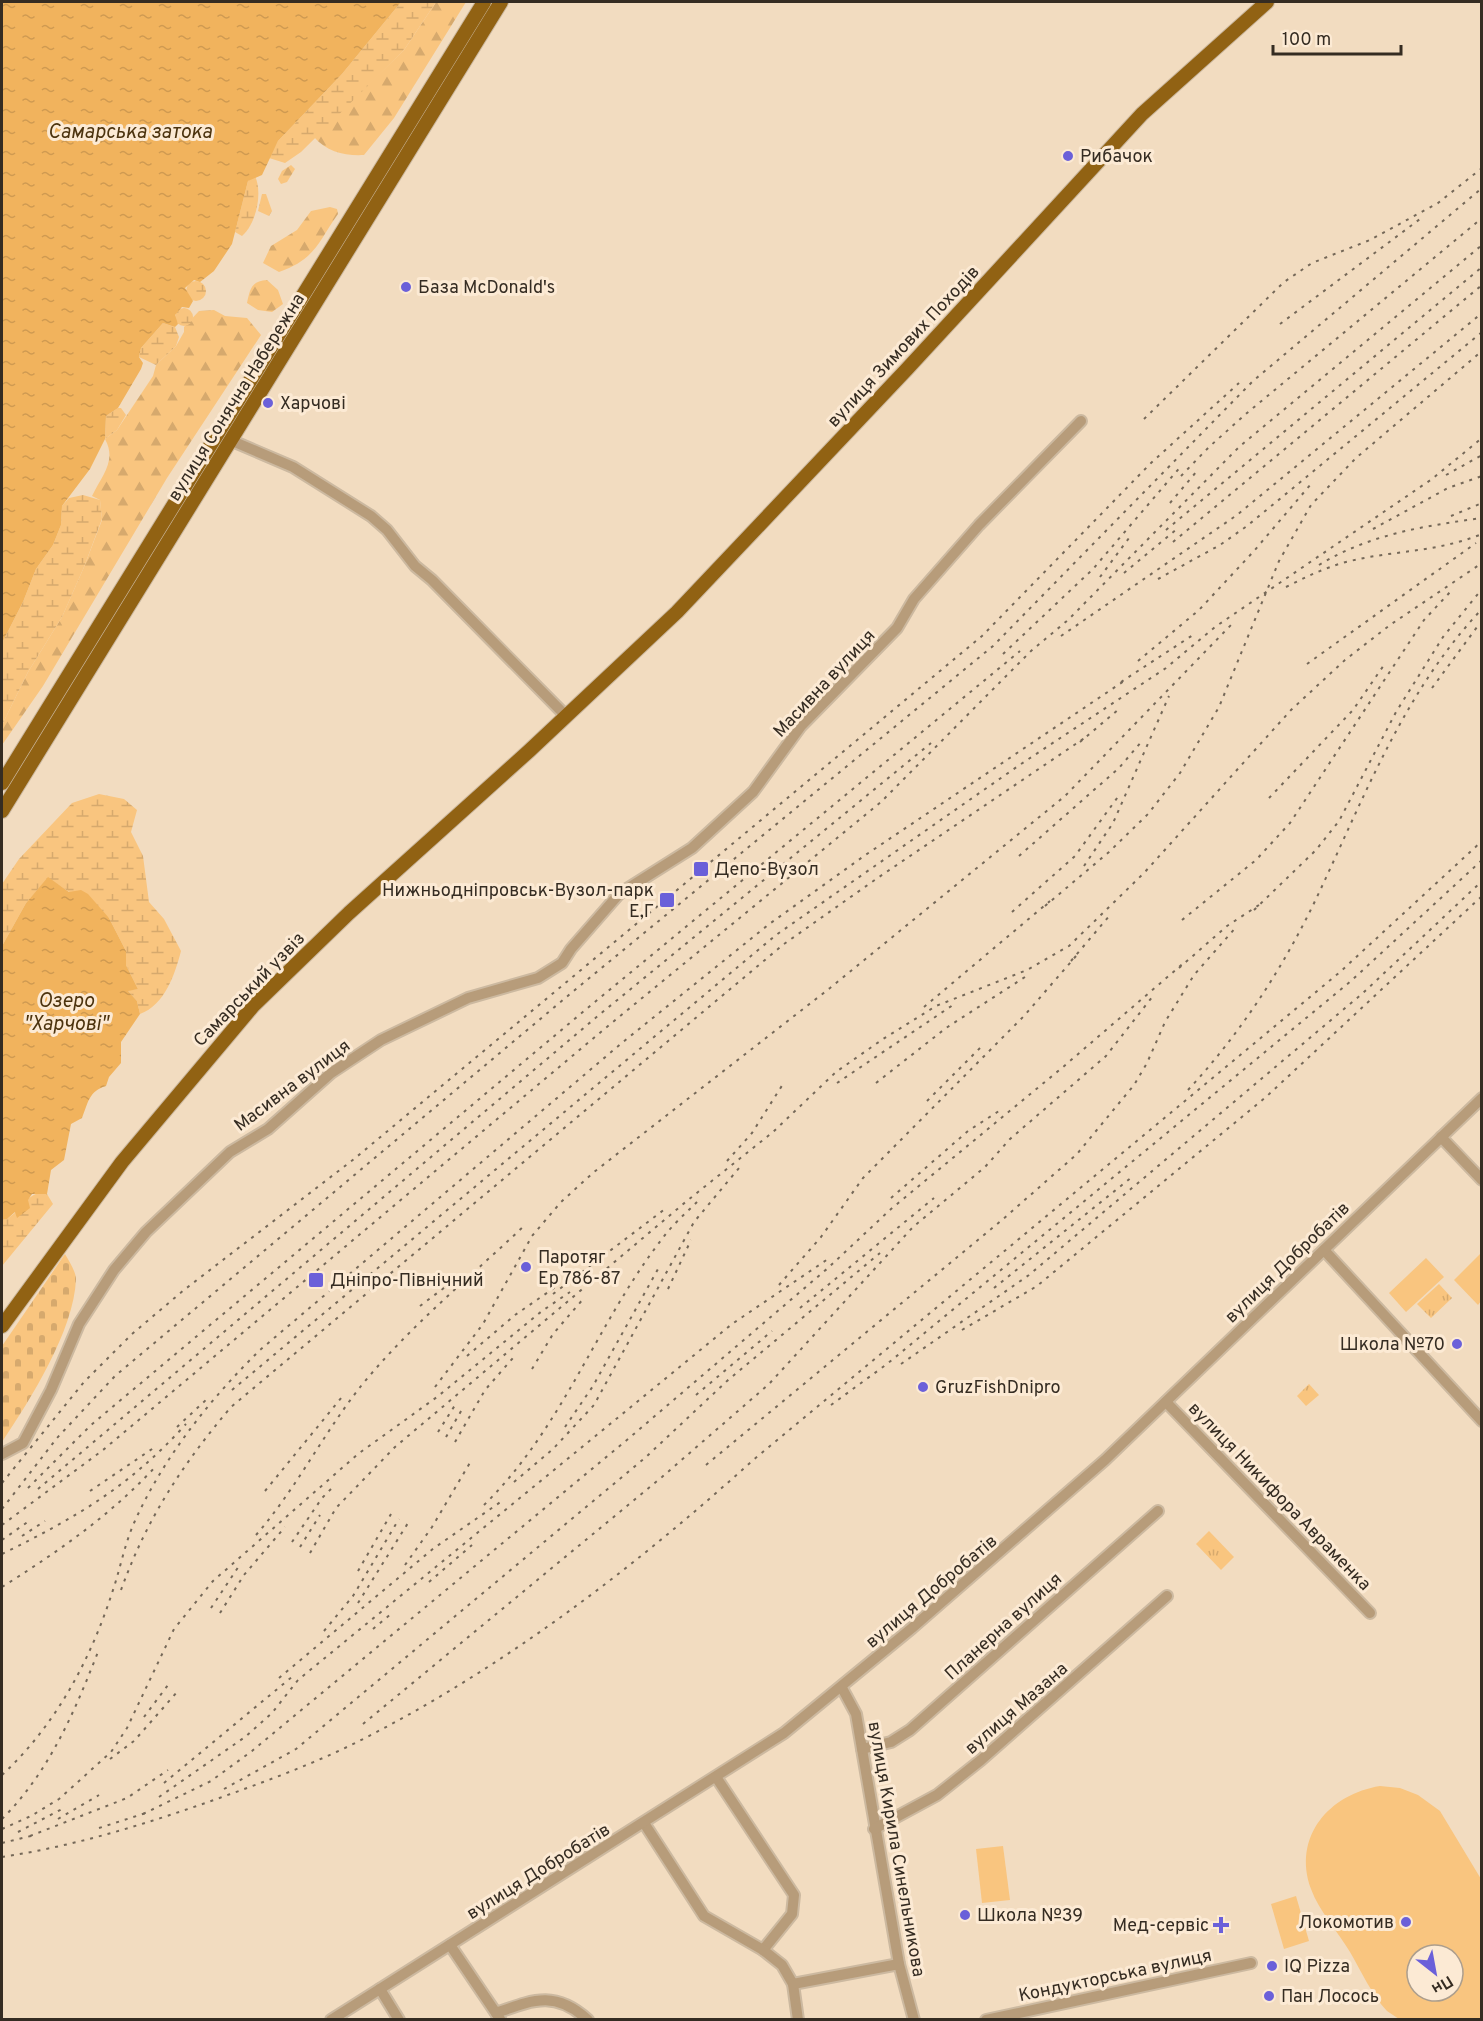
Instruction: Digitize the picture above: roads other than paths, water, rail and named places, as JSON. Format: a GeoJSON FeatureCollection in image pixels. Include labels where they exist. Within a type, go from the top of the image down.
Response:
{"type":"FeatureCollection","features":[{"type":"Feature","properties":{"kind":"main road","name":"вулиця Сонячна Набережна"},"geometry":{"type":"LineString","coordinates":[[2,783],[483,2]]}},
{"type":"Feature","properties":{"kind":"main road","name":"вулиця Сонячна Набережна"},"geometry":{"type":"LineString","coordinates":[[2,811],[501,2]]}},
{"type":"Feature","properties":{"kind":"main road","name":"вулиця Зимових Походів"},"geometry":{"type":"LineString","coordinates":[[566,716],[709,580],[1142,114],[1267,2]]}},
{"type":"Feature","properties":{"kind":"main road","name":"Самарський узвіз"},"geometry":{"type":"LineString","coordinates":[[2,1326],[122,1162],[253,1006],[349,913],[566,716]]}},
{"type":"Feature","properties":{"kind":"street","name":"Масивна вулиця"},"geometry":{"type":"LineString","coordinates":[[2,1454],[22,1443],[51,1390],[79,1324],[114,1270],[146,1232],[230,1152],[268,1129],[331,1073],[381,1040],[468,998],[538,978],[562,963],[571,949],[614,903],[619,894],[692,848],[753,792],[801,726],[897,628],[914,599],[972,533],[1082,421]]}},
{"type":"Feature","properties":{"kind":"street"},"geometry":{"type":"LineString","coordinates":[[230,440],[292,467],[371,516],[387,530],[415,566],[432,580],[566,716]]}},
{"type":"Feature","properties":{"kind":"street","name":"вулиця Добробатів"},"geometry":{"type":"LineString","coordinates":[[331,2019],[784,1733],[842,1688],[1042,1518],[1482,1098]]}},
{"type":"Feature","properties":{"kind":"street"},"geometry":{"type":"LineString","coordinates":[[1441,1137],[1482,1180]]}},
{"type":"Feature","properties":{"kind":"street"},"geometry":{"type":"LineString","coordinates":[[1324,1250],[1482,1421]]}},
{"type":"Feature","properties":{"kind":"street","name":"вулиця Никифора Авраменка"},"geometry":{"type":"LineString","coordinates":[[1166,1402],[1370,1613]]}},
{"type":"Feature","properties":{"kind":"street","name":"Планерна вулиця"},"geometry":{"type":"LineString","coordinates":[[862,1749],[900,1738],[910,1730],[1158,1511]]}},
{"type":"Feature","properties":{"kind":"street","name":"вулиця Мазана"},"geometry":{"type":"LineString","coordinates":[[874,1829],[937,1795],[964,1774],[1167,1596]]}},
{"type":"Feature","properties":{"kind":"street","name":"вулиця Кирила Синельникова"},"geometry":{"type":"LineString","coordinates":[[842,1688],[856,1714],[899,1964],[914,2019]]}},
{"type":"Feature","properties":{"kind":"street"},"geometry":{"type":"LineString","coordinates":[[716,1777],[794,1895],[792,1914],[763,1950]]}},
{"type":"Feature","properties":{"kind":"street"},"geometry":{"type":"LineString","coordinates":[[644,1823],[704,1916],[763,1950],[782,1965],[793,1984],[798,2019]]}},
{"type":"Feature","properties":{"kind":"street"},"geometry":{"type":"LineString","coordinates":[[450,1945],[498,2016],[541,1999],[555,2000],[577,2009],[588,2019]]}},
{"type":"Feature","properties":{"kind":"street","name":"Кондукторська вулиця"},"geometry":{"type":"LineString","coordinates":[[986,2019],[1251,1963]]}},
{"type":"Feature","properties":{"kind":"street"},"geometry":{"type":"LineString","coordinates":[[793,1984],[899,1964]]}},
{"type":"Feature","properties":{"kind":"street"},"geometry":{"type":"LineString","coordinates":[[380,1989],[399,2019]]}},
{"type":"Feature","properties":{"kind":"water","name":"Самарська затока"},"geometry":{"type":"Polygon","coordinates":[[[2,2],[401,2],[342,74],[278,141],[262,175],[248,181],[232,244],[214,271],[200,282],[194,280],[185,288],[193,301],[189,308],[182,307],[175,315],[178,324],[175,327],[163,323],[141,348],[139,357],[143,363],[141,369],[118,408],[106,416],[105,439],[90,469],[62,506],[61,525],[53,545],[36,569],[23,602],[2,643],[2,2]]]}},
{"type":"Feature","properties":{"kind":"water","name":"Озеро \"Харчові\""},"geometry":{"type":"Polygon","coordinates":[[[48,877],[69,892],[81,890],[88,894],[109,918],[126,951],[126,965],[138,989],[128,991],[137,1001],[140,1014],[121,1042],[121,1063],[109,1077],[106,1086],[93,1094],[82,1118],[71,1124],[64,1160],[51,1170],[47,1194],[32,1194],[28,1200],[30,1208],[17,1218],[15,1212],[2,1220],[2,946],[26,903],[48,877]]]}},
{"type":"Feature","properties":{"kind":"railway"},"geometry":{"type":"LineString","coordinates":[[1144,419],[1284,282],[1312,263],[1370,240],[1438,203],[1482,168]]}},
{"type":"Feature","properties":{"kind":"railway"},"geometry":{"type":"LineString","coordinates":[[2,1509],[57,1438],[115,1376],[576,989],[993,646],[1253,381],[1482,188]]}},
{"type":"Feature","properties":{"kind":"railway"},"geometry":{"type":"LineString","coordinates":[[1181,476],[1247,413],[1482,218]]}},
{"type":"Feature","properties":{"kind":"railway"},"geometry":{"type":"LineString","coordinates":[[1280,324],[1420,219]]}},
{"type":"Feature","properties":{"kind":"railway"},"geometry":{"type":"LineString","coordinates":[[2,1525],[103,1450],[608,1026],[881,802],[1031,651],[1068,620],[1239,447],[1482,245]]}},
{"type":"Feature","properties":{"kind":"railway"},"geometry":{"type":"LineString","coordinates":[[1166,530],[1482,267]]}},
{"type":"Feature","properties":{"kind":"railway"},"geometry":{"type":"LineString","coordinates":[[1173,542],[1482,285]]}},
{"type":"Feature","properties":{"kind":"railway"},"geometry":{"type":"LineString","coordinates":[[1061,636],[1237,515],[1482,313]]}},
{"type":"Feature","properties":{"kind":"railway"},"geometry":{"type":"LineString","coordinates":[[1158,579],[1220,545],[1247,526],[1482,332]]}},
{"type":"Feature","properties":{"kind":"railway"},"geometry":{"type":"LineString","coordinates":[[1045,906],[1109,852],[1148,814],[1180,773],[1219,707],[1279,561],[1311,505],[1356,458],[1482,351]]}},
{"type":"Feature","properties":{"kind":"railway"},"geometry":{"type":"LineString","coordinates":[[2,1483],[84,1382],[132,1334],[184,1290],[354,1159],[982,636],[1151,463],[1239,383]]}},
{"type":"Feature","properties":{"kind":"railway"},"geometry":{"type":"LineString","coordinates":[[232,1390],[776,935],[1021,764],[1166,668],[1215,627],[1432,479],[1482,438]]}},
{"type":"Feature","properties":{"kind":"railway"},"geometry":{"type":"LineString","coordinates":[[1446,475],[1482,455]]}},
{"type":"Feature","properties":{"kind":"railway"},"geometry":{"type":"LineString","coordinates":[[1003,654],[1093,569],[1182,465]]}},
{"type":"Feature","properties":{"kind":"railway"},"geometry":{"type":"LineString","coordinates":[[1170,503],[1197,471]]}},
{"type":"Feature","properties":{"kind":"railway"},"geometry":{"type":"LineString","coordinates":[[1373,529],[1448,488],[1482,476]]}},
{"type":"Feature","properties":{"kind":"railway"},"geometry":{"type":"LineString","coordinates":[[1138,661],[1199,610],[1254,551],[1311,484]]}},
{"type":"Feature","properties":{"kind":"railway"},"geometry":{"type":"LineString","coordinates":[[1451,516],[1482,503]]}},
{"type":"Feature","properties":{"kind":"railway"},"geometry":{"type":"LineString","coordinates":[[1319,565],[1338,554],[1398,533],[1482,518]]}},
{"type":"Feature","properties":{"kind":"railway"},"geometry":{"type":"LineString","coordinates":[[1124,573],[1177,529]]}},
{"type":"Feature","properties":{"kind":"railway"},"geometry":{"type":"LineString","coordinates":[[1100,577],[1132,534]]}},
{"type":"Feature","properties":{"kind":"railway"},"geometry":{"type":"LineString","coordinates":[[1286,587],[1346,562],[1448,545],[1482,534]]}},
{"type":"Feature","properties":{"kind":"railway"},"geometry":{"type":"LineString","coordinates":[[1307,664],[1476,543]]}},
{"type":"Feature","properties":{"kind":"railway"},"geometry":{"type":"LineString","coordinates":[[310,1553],[336,1508],[395,1447],[688,1200],[773,1132],[836,1072],[936,1006],[1027,970],[1069,946],[1144,873],[1291,710],[1345,660],[1390,625],[1482,563]]}},
{"type":"Feature","properties":{"kind":"railway"},"geometry":{"type":"LineString","coordinates":[[1254,910],[1316,850],[1339,821],[1396,712],[1443,637],[1482,589]]}},
{"type":"Feature","properties":{"kind":"railway"},"geometry":{"type":"LineString","coordinates":[[1182,920],[1256,860],[1290,823],[1424,620],[1452,590]]}},
{"type":"Feature","properties":{"kind":"railway"},"geometry":{"type":"LineString","coordinates":[[1188,1090],[1243,1023],[1275,975],[1303,925],[1369,784],[1408,710],[1454,641],[1482,609]]}},
{"type":"Feature","properties":{"kind":"railway"},"geometry":{"type":"LineString","coordinates":[[1432,688],[1480,623]]}},
{"type":"Feature","properties":{"kind":"railway"},"geometry":{"type":"LineString","coordinates":[[435,1387],[483,1324],[532,1236],[561,1202],[594,1172],[830,988],[1065,796],[1231,625]]}},
{"type":"Feature","properties":{"kind":"railway"},"geometry":{"type":"LineString","coordinates":[[1121,682],[1196,633]]}},
{"type":"Feature","properties":{"kind":"railway"},"geometry":{"type":"LineString","coordinates":[[28,1488],[91,1425],[590,1006],[1020,651]]}},
{"type":"Feature","properties":{"kind":"railway"},"geometry":{"type":"LineString","coordinates":[[1269,798],[1353,710],[1384,665]]}},
{"type":"Feature","properties":{"kind":"railway"},"geometry":{"type":"LineString","coordinates":[[2,1775],[21,1756],[54,1714],[82,1668],[115,1584],[127,1540],[159,1475],[189,1430],[260,1350],[623,1042],[768,925],[864,856],[1127,679]]}},
{"type":"Feature","properties":{"kind":"railway"},"geometry":{"type":"LineString","coordinates":[[1084,866],[1113,823],[1169,696]]}},
{"type":"Feature","properties":{"kind":"railway"},"geometry":{"type":"LineString","coordinates":[[1080,742],[1119,709]]}},
{"type":"Feature","properties":{"kind":"railway"},"geometry":{"type":"LineString","coordinates":[[121,1590],[142,1539],[167,1493],[231,1407],[784,944],[1086,737]]}},
{"type":"Feature","properties":{"kind":"railway"},"geometry":{"type":"LineString","coordinates":[[1019,856],[1119,768],[1142,741]]}},
{"type":"Feature","properties":{"kind":"railway"},"geometry":{"type":"LineString","coordinates":[[38,1489],[599,1015],[931,743]]}},
{"type":"Feature","properties":{"kind":"railway"},"geometry":{"type":"LineString","coordinates":[[1012,912],[1075,856],[1120,794]]}},
{"type":"Feature","properties":{"kind":"railway"},"geometry":{"type":"LineString","coordinates":[[2,1857],[82,1841],[134,1826],[290,1772],[367,1737],[419,1709],[519,1646],[568,1612],[662,1539],[752,1461],[1340,972],[1482,841]]}},
{"type":"Feature","properties":{"kind":"railway"},"geometry":{"type":"LineString","coordinates":[[831,1405],[887,1364],[1351,981],[1482,860]]}},
{"type":"Feature","properties":{"kind":"railway"},"geometry":{"type":"LineString","coordinates":[[901,1364],[1029,1275],[1363,993],[1482,881]]}},
{"type":"Feature","properties":{"kind":"railway"},"geometry":{"type":"LineString","coordinates":[[962,1330],[1037,1286],[1266,1097],[1482,896]]}},
{"type":"Feature","properties":{"kind":"railway"},"geometry":{"type":"LineString","coordinates":[[924,1007],[1050,901]]}},
{"type":"Feature","properties":{"kind":"railway"},"geometry":{"type":"LineString","coordinates":[[1179,968],[1227,926],[1259,905]]}},
{"type":"Feature","properties":{"kind":"railway"},"geometry":{"type":"LineString","coordinates":[[1071,961],[1110,915]]}},
{"type":"Feature","properties":{"kind":"railway"},"geometry":{"type":"LineString","coordinates":[[706,1465],[1002,1220],[1077,1154],[1134,1085],[1147,1063],[1165,1022],[1194,975],[1237,926]]}},
{"type":"Feature","properties":{"kind":"railway"},"geometry":{"type":"LineString","coordinates":[[779,1285],[821,1237],[863,1178],[1024,1016],[1076,956]]}},
{"type":"Feature","properties":{"kind":"railway"},"geometry":{"type":"LineString","coordinates":[[143,1814],[211,1781],[252,1751],[628,1439],[828,1268],[891,1209],[1063,1067],[1186,961]]}},
{"type":"Feature","properties":{"kind":"railway"},"geometry":{"type":"LineString","coordinates":[[876,1083],[946,1028],[1025,977]]}},
{"type":"Feature","properties":{"kind":"railway"},"geometry":{"type":"LineString","coordinates":[[363,1724],[662,1477],[769,1384],[913,1227],[985,1167],[1010,1139],[1106,1056],[1153,996]]}},
{"type":"Feature","properties":{"kind":"railway"},"geometry":{"type":"LineString","coordinates":[[837,1083],[953,1005]]}},
{"type":"Feature","properties":{"kind":"railway"},"geometry":{"type":"LineString","coordinates":[[927,1101],[980,1048]]}},
{"type":"Feature","properties":{"kind":"railway"},"geometry":{"type":"LineString","coordinates":[[727,1161],[752,1133],[783,1084]]}},
{"type":"Feature","properties":{"kind":"railway"},"geometry":{"type":"LineString","coordinates":[[891,1198],[968,1131],[999,1111]]}},
{"type":"Feature","properties":{"kind":"railway"},"geometry":{"type":"LineString","coordinates":[[514,1482],[553,1449],[594,1405],[694,1222],[739,1168]]}},
{"type":"Feature","properties":{"kind":"railway"},"geometry":{"type":"LineString","coordinates":[[994,1288],[1132,1177]]}},
{"type":"Feature","properties":{"kind":"railway"},"geometry":{"type":"LineString","coordinates":[[800,1308],[934,1198]]}},
{"type":"Feature","properties":{"kind":"railway"},"geometry":{"type":"LineString","coordinates":[[484,1505],[512,1474],[558,1409],[639,1272],[666,1234],[697,1202]]}},
{"type":"Feature","properties":{"kind":"railway"},"geometry":{"type":"LineString","coordinates":[[553,1294],[665,1209]]}},
{"type":"Feature","properties":{"kind":"railway"},"geometry":{"type":"LineString","coordinates":[[256,1535],[284,1499],[347,1404],[380,1364],[419,1323],[524,1226]]}},
{"type":"Feature","properties":{"kind":"railway"},"geometry":{"type":"LineString","coordinates":[[668,1289],[691,1240]]}},
{"type":"Feature","properties":{"kind":"railway"},"geometry":{"type":"LineString","coordinates":[[224,1789],[296,1749],[646,1457],[727,1381],[880,1253]]}},
{"type":"Feature","properties":{"kind":"railway"},"geometry":{"type":"LineString","coordinates":[[159,1797],[245,1737],[272,1713],[298,1680],[732,1324],[828,1259]]}},
{"type":"Feature","properties":{"kind":"railway"},"geometry":{"type":"LineString","coordinates":[[565,1427],[593,1386],[658,1269]]}},
{"type":"Feature","properties":{"kind":"railway"},"geometry":{"type":"LineString","coordinates":[[420,1306],[457,1278]]}},
{"type":"Feature","properties":{"kind":"railway"},"geometry":{"type":"LineString","coordinates":[[467,1356],[515,1315],[557,1286]]}},
{"type":"Feature","properties":{"kind":"railway"},"geometry":{"type":"LineString","coordinates":[[2,1829],[31,1816],[59,1799],[111,1752],[127,1728],[174,1629],[213,1581],[358,1454],[437,1397],[542,1311],[570,1292]]}},
{"type":"Feature","properties":{"kind":"railway"},"geometry":{"type":"LineString","coordinates":[[532,1369],[553,1334],[584,1298]]}},
{"type":"Feature","properties":{"kind":"railway"},"geometry":{"type":"LineString","coordinates":[[696,1395],[772,1331]]}},
{"type":"Feature","properties":{"kind":"railway"},"geometry":{"type":"LineString","coordinates":[[455,1442],[485,1390],[513,1358]]}},
{"type":"Feature","properties":{"kind":"railway"},"geometry":{"type":"LineString","coordinates":[[265,1491],[342,1397]]}},
{"type":"Feature","properties":{"kind":"railway"},"geometry":{"type":"LineString","coordinates":[[177,1427],[208,1398]]}},
{"type":"Feature","properties":{"kind":"railway"},"geometry":{"type":"LineString","coordinates":[[438,1432],[457,1402]]}},
{"type":"Feature","properties":{"kind":"railway"},"geometry":{"type":"LineString","coordinates":[[446,1437],[464,1406]]}},
{"type":"Feature","properties":{"kind":"railway"},"geometry":{"type":"LineString","coordinates":[[2,1554],[101,1499],[144,1466],[186,1424]]}},
{"type":"Feature","properties":{"kind":"railway"},"geometry":{"type":"LineString","coordinates":[[90,1491],[155,1447]]}},
{"type":"Feature","properties":{"kind":"railway"},"geometry":{"type":"LineString","coordinates":[[405,1565],[432,1527],[471,1461]]}},
{"type":"Feature","properties":{"kind":"railway"},"geometry":{"type":"LineString","coordinates":[[2,1587],[84,1531],[121,1500],[157,1465]]}},
{"type":"Feature","properties":{"kind":"railway"},"geometry":{"type":"LineString","coordinates":[[292,1542],[322,1498],[331,1489]]}},
{"type":"Feature","properties":{"kind":"railway"},"geometry":{"type":"LineString","coordinates":[[279,1678],[434,1548],[502,1501]]}},
{"type":"Feature","properties":{"kind":"railway"},"geometry":{"type":"LineString","coordinates":[[358,1571],[391,1514]]}},
{"type":"Feature","properties":{"kind":"railway"},"geometry":{"type":"LineString","coordinates":[[300,1547],[320,1515]]}},
{"type":"Feature","properties":{"kind":"railway"},"geometry":{"type":"LineString","coordinates":[[324,1631],[353,1596],[399,1519]]}},
{"type":"Feature","properties":{"kind":"railway"},"geometry":{"type":"LineString","coordinates":[[2,1540],[29,1521]]}},
{"type":"Feature","properties":{"kind":"railway"},"geometry":{"type":"LineString","coordinates":[[22,1536],[45,1521]]}},
{"type":"Feature","properties":{"kind":"railway"},"geometry":{"type":"LineString","coordinates":[[358,1603],[408,1523]]}},
{"type":"Feature","properties":{"kind":"railway"},"geometry":{"type":"LineString","coordinates":[[220,1613],[244,1575],[285,1527]]}},
{"type":"Feature","properties":{"kind":"railway"},"geometry":{"type":"LineString","coordinates":[[429,1582],[472,1545]]}},
{"type":"Feature","properties":{"kind":"railway"},"geometry":{"type":"LineString","coordinates":[[211,1608],[241,1563]]}},
{"type":"Feature","properties":{"kind":"railway"},"geometry":{"type":"LineString","coordinates":[[373,1629],[392,1613]]}},
{"type":"Feature","properties":{"kind":"railway"},"geometry":{"type":"LineString","coordinates":[[2,1819],[19,1801],[47,1762],[59,1741],[98,1652]]}},
{"type":"Feature","properties":{"kind":"railway"},"geometry":{"type":"LineString","coordinates":[[164,1783],[293,1676]]}},
{"type":"Feature","properties":{"kind":"railway"},"geometry":{"type":"LineString","coordinates":[[144,1717],[168,1685]]}},
{"type":"Feature","properties":{"kind":"railway"},"geometry":{"type":"LineString","coordinates":[[110,1759],[134,1741],[178,1691]]}},
{"type":"Feature","properties":{"kind":"railway"},"geometry":{"type":"LineString","coordinates":[[30,1836],[127,1798],[168,1770]]}},
{"type":"Feature","properties":{"kind":"railway"},"geometry":{"type":"LineString","coordinates":[[58,1819],[99,1795]]}},
{"type":"Feature","properties":{"kind":"railway"},"geometry":{"type":"LineString","coordinates":[[18,1832],[64,1808]]}},
{"type":"Feature","properties":{"kind":"railway"},"geometry":{"type":"LineString","coordinates":[[99,1828],[149,1812]]}},
{"type":"Feature","properties":{"kind":"railway"},"geometry":{"type":"LineString","coordinates":[[2,1843],[35,1835]]}},
{"type":"Feature","properties":{"kind":"place","name":"Рибачок"},"geometry":{"type":"Point","coordinates":[1068,156]}},
{"type":"Feature","properties":{"kind":"place","name":"База McDonald's"},"geometry":{"type":"Point","coordinates":[406,287]}},
{"type":"Feature","properties":{"kind":"place","name":"Харчові"},"geometry":{"type":"Point","coordinates":[268,403]}},
{"type":"Feature","properties":{"kind":"place","name":"Депо-Вузол"},"geometry":{"type":"Point","coordinates":[701,869]}},
{"type":"Feature","properties":{"kind":"place","name":"Нижньодніпровськ-Вузол-парк Е,Г"},"geometry":{"type":"Point","coordinates":[667,900]}},
{"type":"Feature","properties":{"kind":"place","name":"Паротяг Ер 786-87"},"geometry":{"type":"Point","coordinates":[526,1267]}},
{"type":"Feature","properties":{"kind":"place","name":"Дніпро-Північний"},"geometry":{"type":"Point","coordinates":[316,1280]}},
{"type":"Feature","properties":{"kind":"place","name":"Школа №70"},"geometry":{"type":"Point","coordinates":[1457,1344]}},
{"type":"Feature","properties":{"kind":"place","name":"GruzFishDnipro"},"geometry":{"type":"Point","coordinates":[923,1387]}},
{"type":"Feature","properties":{"kind":"place","name":"Школа №39"},"geometry":{"type":"Point","coordinates":[965,1915]}},
{"type":"Feature","properties":{"kind":"place","name":"Локомотив"},"geometry":{"type":"Point","coordinates":[1406,1922]}},
{"type":"Feature","properties":{"kind":"place","name":"Мед-сервіс"},"geometry":{"type":"Point","coordinates":[1221,1925]}},
{"type":"Feature","properties":{"kind":"place","name":"IQ Pizza"},"geometry":{"type":"Point","coordinates":[1272,1966]}},
{"type":"Feature","properties":{"kind":"place","name":"Пан Лосось"},"geometry":{"type":"Point","coordinates":[1269,1996]}}]}
